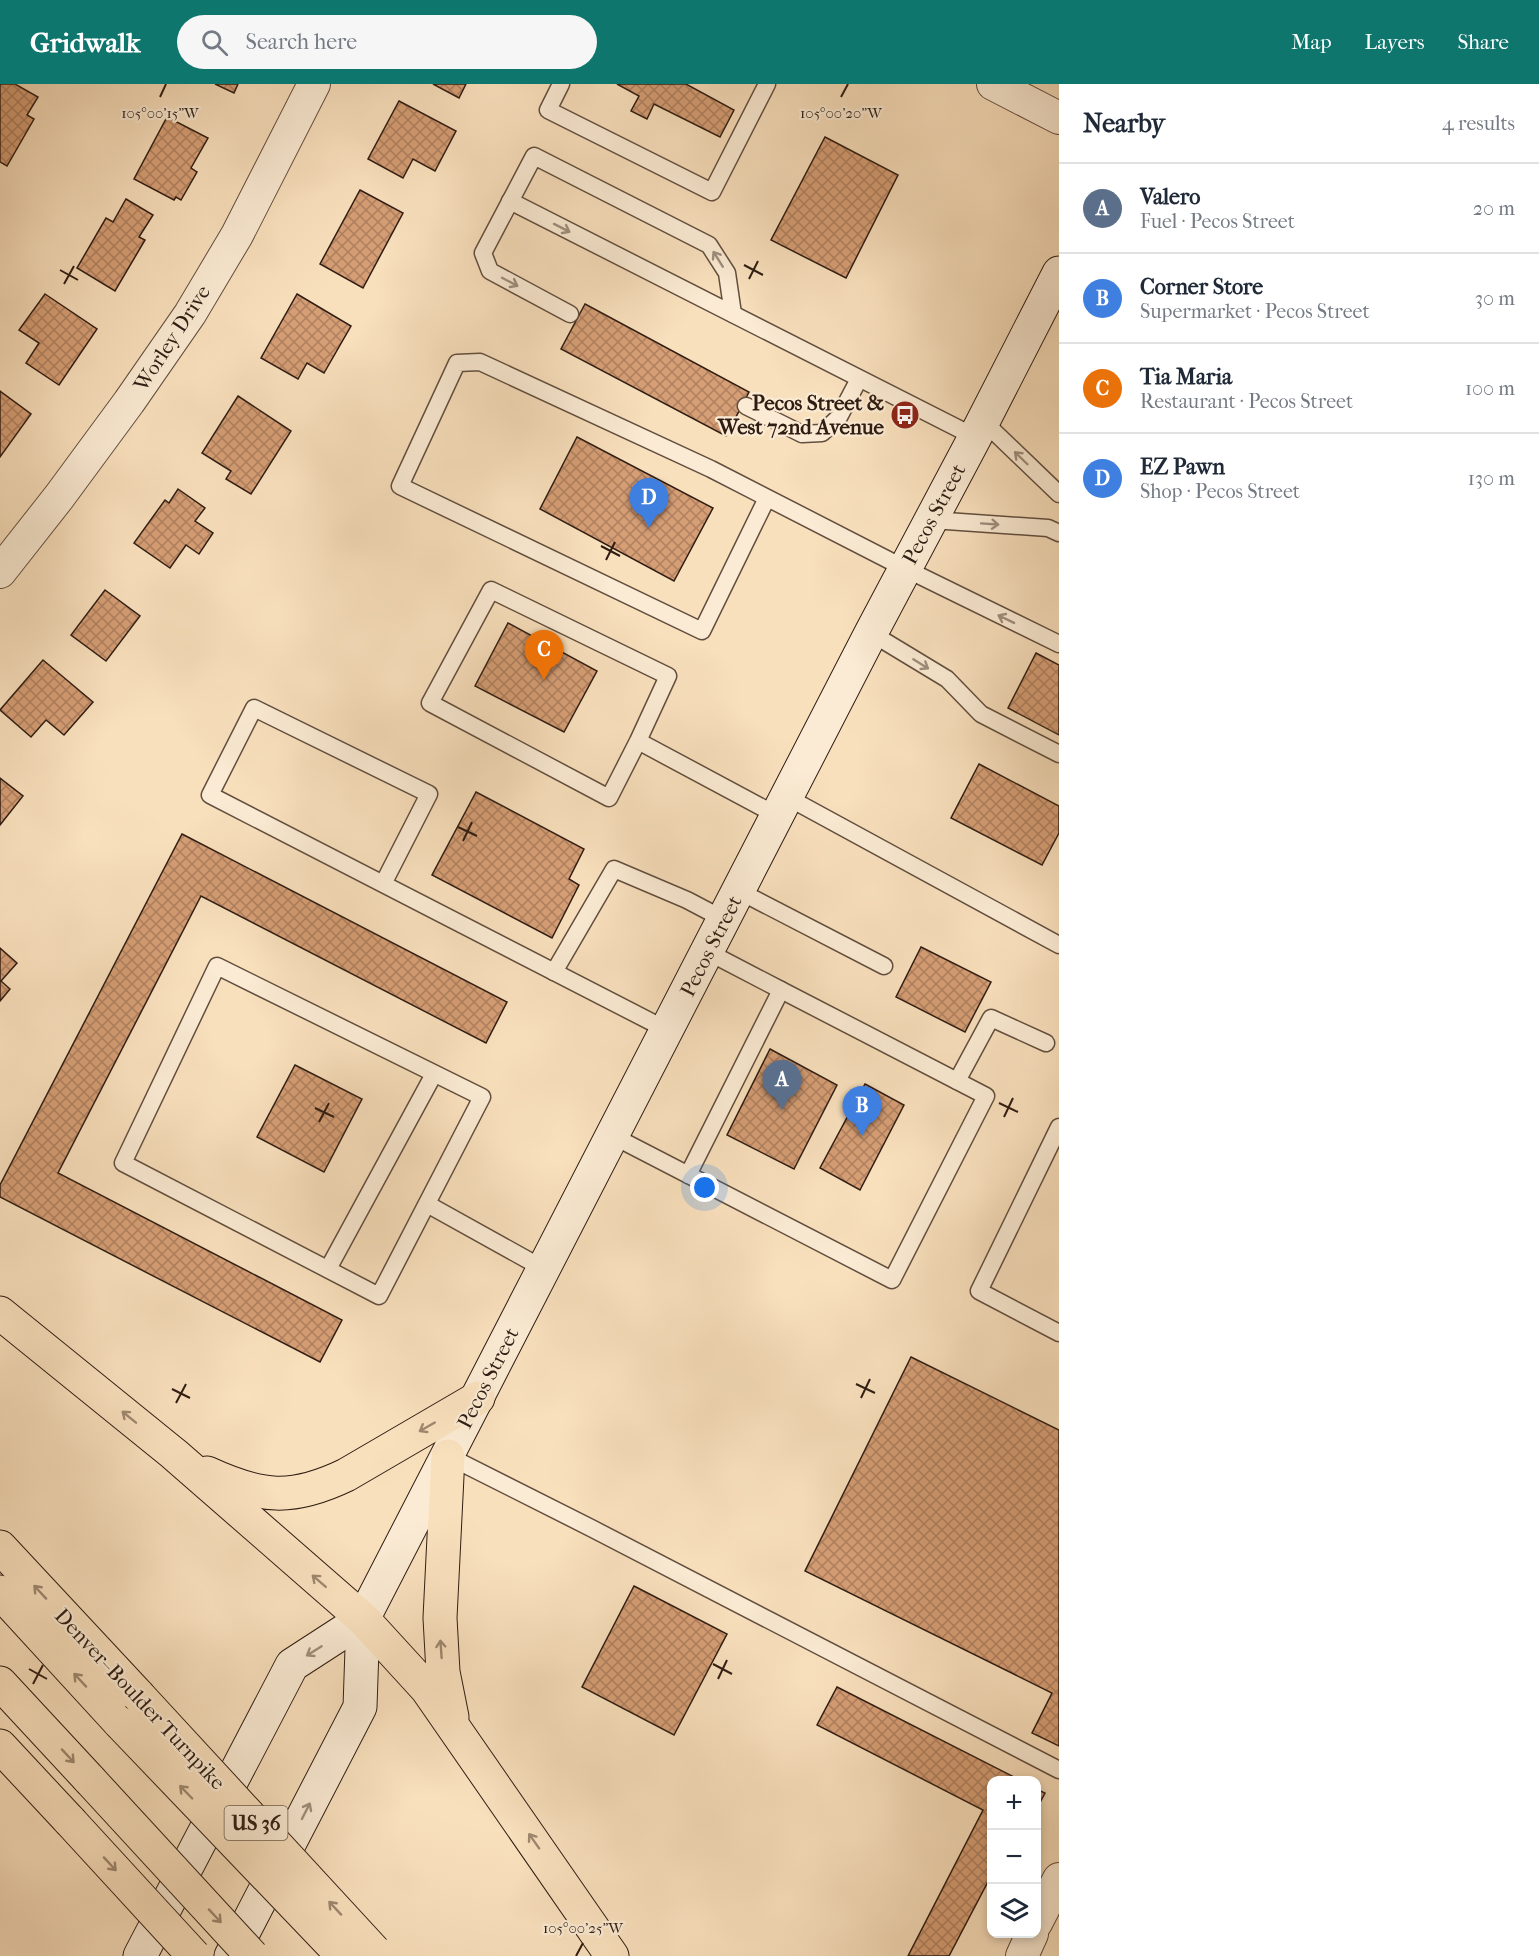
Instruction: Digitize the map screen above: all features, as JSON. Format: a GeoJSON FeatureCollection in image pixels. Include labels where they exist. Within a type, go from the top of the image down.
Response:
{"type":"FeatureCollection","features":[{"type":"Feature","properties":{"kind":"highway"},"geometry":{"type":"LineString","coordinates":[[0,1313],[174,1454],[363,1619],[427,1689],[612,1956]]}},
{"type":"Feature","properties":{"kind":"highway"},"geometry":{"type":"LineString","coordinates":[[174,1454],[221,1479],[256,1491],[273,1494],[308,1491],[346,1475],[477,1398]]}},
{"type":"Feature","properties":{"kind":"highway"},"geometry":{"type":"LineString","coordinates":[[447,1456],[441,1636],[443,1672],[454,1728]]}},
{"type":"Feature","properties":{"kind":"highway","name":"Denver–Boulder Turnpike"},"geometry":{"type":"LineString","coordinates":[[0,1547],[138,1695],[365,1954]]}},
{"type":"Feature","properties":{"kind":"highway"},"geometry":{"type":"LineString","coordinates":[[0,1593],[120,1723],[365,1954]]}},
{"type":"Feature","properties":{"kind":"highway"},"geometry":{"type":"LineString","coordinates":[[0,1683],[252,1956]]}},
{"type":"Feature","properties":{"kind":"highway"},"geometry":{"type":"LineString","coordinates":[[0,1746],[194,1956]]}},
{"type":"Feature","properties":{"kind":"main road","name":"Pecos Street"},"geometry":{"type":"LineString","coordinates":[[231,1956],[360,1707],[363,1619],[871,633],[979,429],[1054,294]]}},
{"type":"Feature","properties":{"kind":"main road","name":"Pecos Street"},"geometry":{"type":"LineString","coordinates":[[140,1956],[292,1665],[363,1619]]}},
{"type":"Feature","properties":{"kind":"street","name":"Worley Drive"},"geometry":{"type":"LineString","coordinates":[[0,572],[122,412],[190,314],[237,235],[314,84]]}},
{"type":"Feature","properties":{"kind":"street"},"geometry":{"type":"LineString","coordinates":[[999,85],[1059,118]]}},
{"type":"Feature","properties":{"kind":"street"},"geometry":{"type":"LineString","coordinates":[[1041,1913],[1059,1879]]}},
{"type":"Feature","properties":{"kind":"street"},"geometry":{"type":"LineString","coordinates":[[1022,1956],[1030,1938]]}},
{"type":"Feature","properties":{"kind":"lane"},"geometry":{"type":"LineString","coordinates":[[561,84],[548,110],[712,192],[766,84]]}},
{"type":"Feature","properties":{"kind":"lane"},"geometry":{"type":"LineString","coordinates":[[570,314],[490,271],[483,253],[534,156],[710,245],[727,273],[733,314]]}},
{"type":"Feature","properties":{"kind":"lane"},"geometry":{"type":"LineString","coordinates":[[510,201],[859,379],[979,429],[1059,494]]}},
{"type":"Feature","properties":{"kind":"lane"},"geometry":{"type":"LineString","coordinates":[[767,498],[702,631],[400,486],[457,363],[480,362],[711,469],[1059,644]]}},
{"type":"Feature","properties":{"kind":"lane"},"geometry":{"type":"LineString","coordinates":[[746,406],[802,434],[822,433],[839,417],[859,379]]}},
{"type":"Feature","properties":{"kind":"lane"},"geometry":{"type":"LineString","coordinates":[[932,520],[1048,528],[1059,533]]}},
{"type":"Feature","properties":{"kind":"lane"},"geometry":{"type":"LineString","coordinates":[[491,590],[668,676],[638,741],[609,798],[430,703],[491,590]]}},
{"type":"Feature","properties":{"kind":"lane"},"geometry":{"type":"LineString","coordinates":[[871,633],[947,679],[981,714],[1059,754]]}},
{"type":"Feature","properties":{"kind":"lane"},"geometry":{"type":"LineString","coordinates":[[383,884],[429,795],[254,708],[210,795],[554,972],[668,1030]]}},
{"type":"Feature","properties":{"kind":"lane"},"geometry":{"type":"LineString","coordinates":[[638,741],[783,807],[1059,945]]}},
{"type":"Feature","properties":{"kind":"lane"},"geometry":{"type":"LineString","coordinates":[[554,972],[614,869],[687,900],[732,905],[884,966]]}},
{"type":"Feature","properties":{"kind":"lane"},"geometry":{"type":"LineString","coordinates":[[613,1136],[892,1280],[986,1096],[708,952]]}},
{"type":"Feature","properties":{"kind":"lane"},"geometry":{"type":"LineString","coordinates":[[217,966],[482,1097],[427,1204],[379,1296],[123,1163],[217,966]]}},
{"type":"Feature","properties":{"kind":"lane"},"geometry":{"type":"LineString","coordinates":[[688,1175],[781,990]]}},
{"type":"Feature","properties":{"kind":"lane"},"geometry":{"type":"LineString","coordinates":[[957,1081],[991,1018],[1046,1043]]}},
{"type":"Feature","properties":{"kind":"lane"},"geometry":{"type":"LineString","coordinates":[[328,1269],[434,1074]]}},
{"type":"Feature","properties":{"kind":"lane"},"geometry":{"type":"LineString","coordinates":[[1059,1127],[979,1291],[1059,1333]]}},
{"type":"Feature","properties":{"kind":"lane"},"geometry":{"type":"LineString","coordinates":[[427,1204],[544,1269]]}},
{"type":"Feature","properties":{"kind":"lane"},"geometry":{"type":"LineString","coordinates":[[447,1456],[603,1534],[1059,1770]]}},
{"type":"Feature","properties":{"kind":"building"},"geometry":{"type":"Polygon","coordinates":[[[0,84],[15,84],[38,97],[27,115],[34,119],[7,166],[0,162],[0,84]]]}},
{"type":"Feature","properties":{"kind":"building"},"geometry":{"type":"Polygon","coordinates":[[[215,84],[238,84],[234,93],[215,84]]]}},
{"type":"Feature","properties":{"kind":"building"},"geometry":{"type":"Polygon","coordinates":[[[433,84],[466,84],[459,98],[433,84]]]}},
{"type":"Feature","properties":{"kind":"building"},"geometry":{"type":"Polygon","coordinates":[[[617,84],[686,84],[734,110],[720,137],[654,104],[647,119],[631,111],[639,96],[617,84]]]}},
{"type":"Feature","properties":{"kind":"building"},"geometry":{"type":"Polygon","coordinates":[[[399,101],[456,131],[435,171],[413,159],[403,178],[368,159],[399,101]]]}},
{"type":"Feature","properties":{"kind":"building"},"geometry":{"type":"Polygon","coordinates":[[[167,117],[208,138],[191,168],[197,172],[181,200],[176,197],[174,200],[134,179],[167,117]]]}},
{"type":"Feature","properties":{"kind":"building"},"geometry":{"type":"Polygon","coordinates":[[[825,137],[898,175],[846,278],[771,240],[825,137]]]}},
{"type":"Feature","properties":{"kind":"building"},"geometry":{"type":"Polygon","coordinates":[[[360,190],[403,213],[363,288],[320,264],[360,190]]]}},
{"type":"Feature","properties":{"kind":"building"},"geometry":{"type":"Polygon","coordinates":[[[126,199],[153,215],[139,237],[145,240],[115,291],[77,268],[106,218],[113,222],[126,199]]]}},
{"type":"Feature","properties":{"kind":"building"},"geometry":{"type":"Polygon","coordinates":[[[45,294],[97,329],[59,385],[26,363],[39,343],[19,330],[45,294]]]}},
{"type":"Feature","properties":{"kind":"building"},"geometry":{"type":"Polygon","coordinates":[[[297,294],[351,326],[324,373],[307,363],[298,379],[261,358],[297,294]]]}},
{"type":"Feature","properties":{"kind":"building"},"geometry":{"type":"Polygon","coordinates":[[[585,304],[749,392],[726,436],[561,349],[585,304]]]}},
{"type":"Feature","properties":{"kind":"building"},"geometry":{"type":"Polygon","coordinates":[[[0,391],[31,414],[0,457],[0,391]]]}},
{"type":"Feature","properties":{"kind":"building"},"geometry":{"type":"Polygon","coordinates":[[[238,396],[291,431],[251,494],[226,479],[231,471],[202,453],[238,396]]]}},
{"type":"Feature","properties":{"kind":"building"},"geometry":{"type":"Polygon","coordinates":[[[577,437],[713,508],[674,581],[540,509],[577,437]]]}},
{"type":"Feature","properties":{"kind":"building"},"geometry":{"type":"Polygon","coordinates":[[[178,489],[205,508],[195,521],[213,533],[199,554],[186,545],[170,568],[134,543],[165,500],[169,503],[178,489]]]}},
{"type":"Feature","properties":{"kind":"building"},"geometry":{"type":"Polygon","coordinates":[[[105,590],[140,616],[106,661],[71,635],[105,590]]]}},
{"type":"Feature","properties":{"kind":"building"},"geometry":{"type":"Polygon","coordinates":[[[508,623],[597,671],[564,732],[475,686],[508,623]]]}},
{"type":"Feature","properties":{"kind":"building"},"geometry":{"type":"Polygon","coordinates":[[[1036,653],[1059,665],[1059,735],[1008,708],[1036,653]]]}},
{"type":"Feature","properties":{"kind":"building"},"geometry":{"type":"Polygon","coordinates":[[[43,660],[93,702],[64,735],[46,720],[31,737],[0,710],[43,660]]]}},
{"type":"Feature","properties":{"kind":"building"},"geometry":{"type":"Polygon","coordinates":[[[979,764],[1059,806],[1059,833],[1042,865],[951,818],[979,764]]]}},
{"type":"Feature","properties":{"kind":"building"},"geometry":{"type":"Polygon","coordinates":[[[0,778],[23,796],[0,825],[0,778]]]}},
{"type":"Feature","properties":{"kind":"building"},"geometry":{"type":"Polygon","coordinates":[[[476,792],[584,849],[569,879],[579,885],[552,938],[432,875],[476,792]]]}},
{"type":"Feature","properties":{"kind":"building"},"geometry":{"type":"Polygon","coordinates":[[[182,834],[507,1002],[486,1043],[201,896],[58,1173],[342,1320],[320,1362],[0,1197],[0,1185],[182,834]]]}},
{"type":"Feature","properties":{"kind":"building"},"geometry":{"type":"Polygon","coordinates":[[[921,947],[991,982],[965,1032],[896,997],[921,947]]]}},
{"type":"Feature","properties":{"kind":"building"},"geometry":{"type":"Polygon","coordinates":[[[0,948],[17,963],[1,981],[10,989],[0,1001],[0,948]]]}},
{"type":"Feature","properties":{"kind":"building"},"geometry":{"type":"Polygon","coordinates":[[[770,1049],[837,1085],[794,1169],[727,1135],[770,1049]]]}},
{"type":"Feature","properties":{"kind":"building"},"geometry":{"type":"Polygon","coordinates":[[[295,1065],[362,1099],[324,1172],[257,1137],[295,1065]]]}},
{"type":"Feature","properties":{"kind":"building"},"geometry":{"type":"Polygon","coordinates":[[[865,1084],[904,1105],[860,1190],[820,1168],[865,1084]]]}},
{"type":"Feature","properties":{"kind":"building"},"geometry":{"type":"Polygon","coordinates":[[[911,1357],[1059,1430],[1059,1746],[1032,1733],[1052,1693],[805,1571],[911,1357]]]}},
{"type":"Feature","properties":{"kind":"building"},"geometry":{"type":"Polygon","coordinates":[[[634,1586],[727,1634],[674,1735],[582,1687],[634,1586]]]}},
{"type":"Feature","properties":{"kind":"building"},"geometry":{"type":"Polygon","coordinates":[[[837,1687],[1012,1776],[987,1776],[987,1884],[949,1956],[908,1956],[983,1810],[817,1725],[837,1687]]]}},
{"type":"Feature","properties":{"kind":"place","name":"Pecos Street & West 72nd Avenue"},"geometry":{"type":"Point","coordinates":[905,415]}},
{"type":"Feature","properties":{"kind":"place","name":"EZ Pawn"},"geometry":{"type":"Point","coordinates":[649,528]}},
{"type":"Feature","properties":{"kind":"place","name":"Tia Maria"},"geometry":{"type":"Point","coordinates":[544,680]}},
{"type":"Feature","properties":{"kind":"place","name":"Valero"},"geometry":{"type":"Point","coordinates":[782,1110]}},
{"type":"Feature","properties":{"kind":"place","name":"Corner Store"},"geometry":{"type":"Point","coordinates":[862,1136]}}]}
